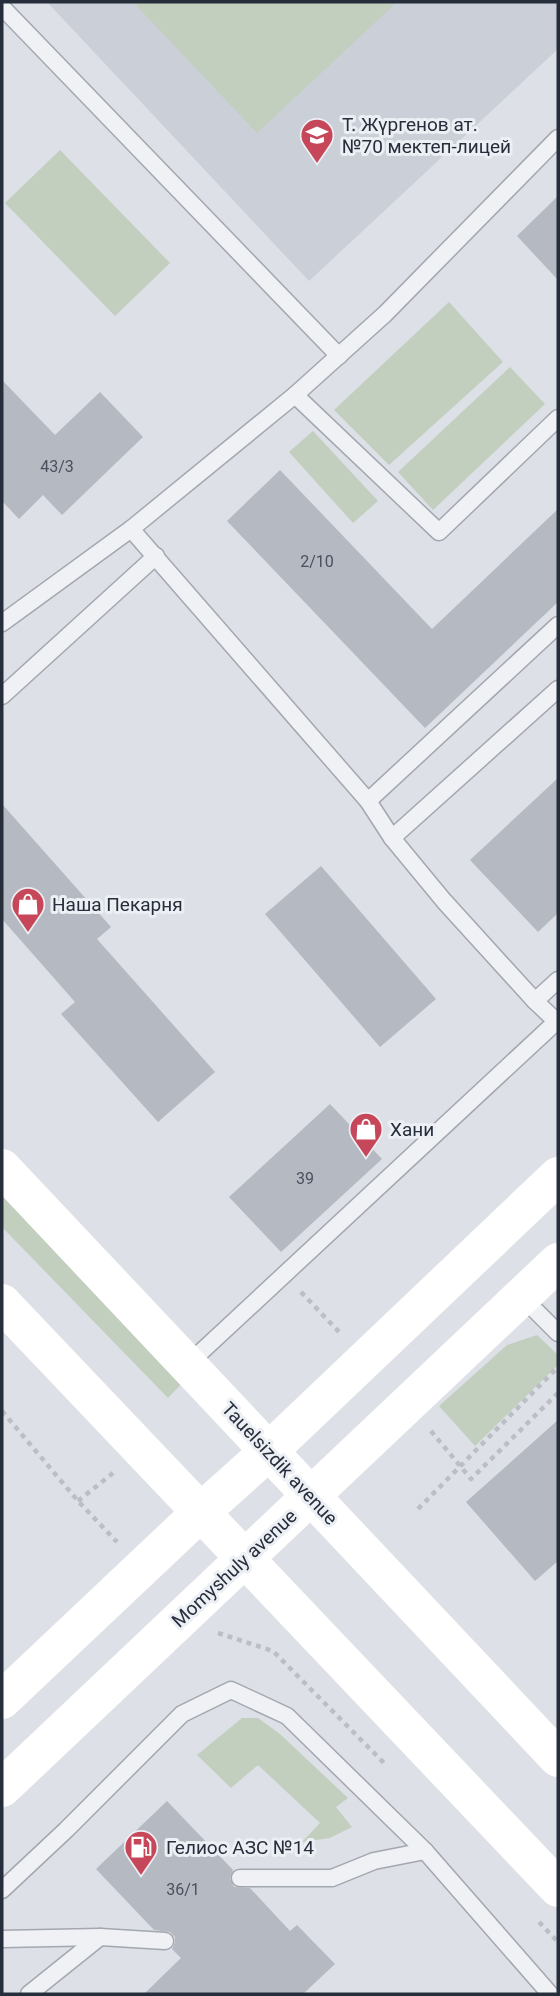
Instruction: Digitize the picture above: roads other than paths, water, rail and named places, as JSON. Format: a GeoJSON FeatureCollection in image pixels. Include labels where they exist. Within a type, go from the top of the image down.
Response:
{"type":"FeatureCollection","features":[{"type":"Feature","properties":{"kind":"main road","name":"Tauelsizdik avenue"},"geometry":{"type":"LineString","coordinates":[[2,1168],[558,1758]]}},
{"type":"Feature","properties":{"kind":"main road"},"geometry":{"type":"LineString","coordinates":[[2,1700],[558,1176]]}},
{"type":"Feature","properties":{"kind":"main road","name":"Momyshuly avenue"},"geometry":{"type":"LineString","coordinates":[[2,1788],[558,1262]]}},
{"type":"Feature","properties":{"kind":"main road"},"geometry":{"type":"LineString","coordinates":[[2,1303],[558,1888]]}},
{"type":"Feature","properties":{"kind":"lane"},"geometry":{"type":"LineString","coordinates":[[2,8],[339,356]]}},
{"type":"Feature","properties":{"kind":"lane"},"geometry":{"type":"LineString","coordinates":[[4,616],[131,529],[295,395],[385,314],[558,138]]}},
{"type":"Feature","properties":{"kind":"lane"},"geometry":{"type":"LineString","coordinates":[[295,395],[439,532],[558,418]]}},
{"type":"Feature","properties":{"kind":"lane"},"geometry":{"type":"LineString","coordinates":[[131,529],[368,801],[392,838],[444,901],[557,1022],[187,1365]]}},
{"type":"Feature","properties":{"kind":"lane"},"geometry":{"type":"LineString","coordinates":[[2,696],[156,556]]}},
{"type":"Feature","properties":{"kind":"lane"},"geometry":{"type":"LineString","coordinates":[[368,801],[558,625]]}},
{"type":"Feature","properties":{"kind":"lane"},"geometry":{"type":"LineString","coordinates":[[392,838],[558,688]]}},
{"type":"Feature","properties":{"kind":"lane"},"geometry":{"type":"LineString","coordinates":[[535,1001],[558,980]]}},
{"type":"Feature","properties":{"kind":"lane"},"geometry":{"type":"LineString","coordinates":[[522,1297],[558,1333]]}},
{"type":"Feature","properties":{"kind":"lane"},"geometry":{"type":"LineString","coordinates":[[2,1889],[66,1830],[182,1714],[231,1690],[287,1716],[425,1851],[550,1994]]}},
{"type":"Feature","properties":{"kind":"lane"},"geometry":{"type":"LineString","coordinates":[[240,1878],[332,1878],[374,1861],[425,1851]]}},
{"type":"Feature","properties":{"kind":"lane"},"geometry":{"type":"LineString","coordinates":[[2,1940],[100,1937],[165,1941]]}},
{"type":"Feature","properties":{"kind":"lane"},"geometry":{"type":"LineString","coordinates":[[29,1994],[100,1937]]}},
{"type":"Feature","properties":{"kind":"place","name":"Т. Жүргенов ат. №70 мектеп-лицей"},"geometry":{"type":"Point","coordinates":[317,165]}},
{"type":"Feature","properties":{"kind":"place","name":"Наша Пекарня"},"geometry":{"type":"Point","coordinates":[28,934]}},
{"type":"Feature","properties":{"kind":"place","name":"Хани"},"geometry":{"type":"Point","coordinates":[366,1159]}},
{"type":"Feature","properties":{"kind":"place","name":"Гелиос АЗС №14"},"geometry":{"type":"Point","coordinates":[141,1877]}}]}
